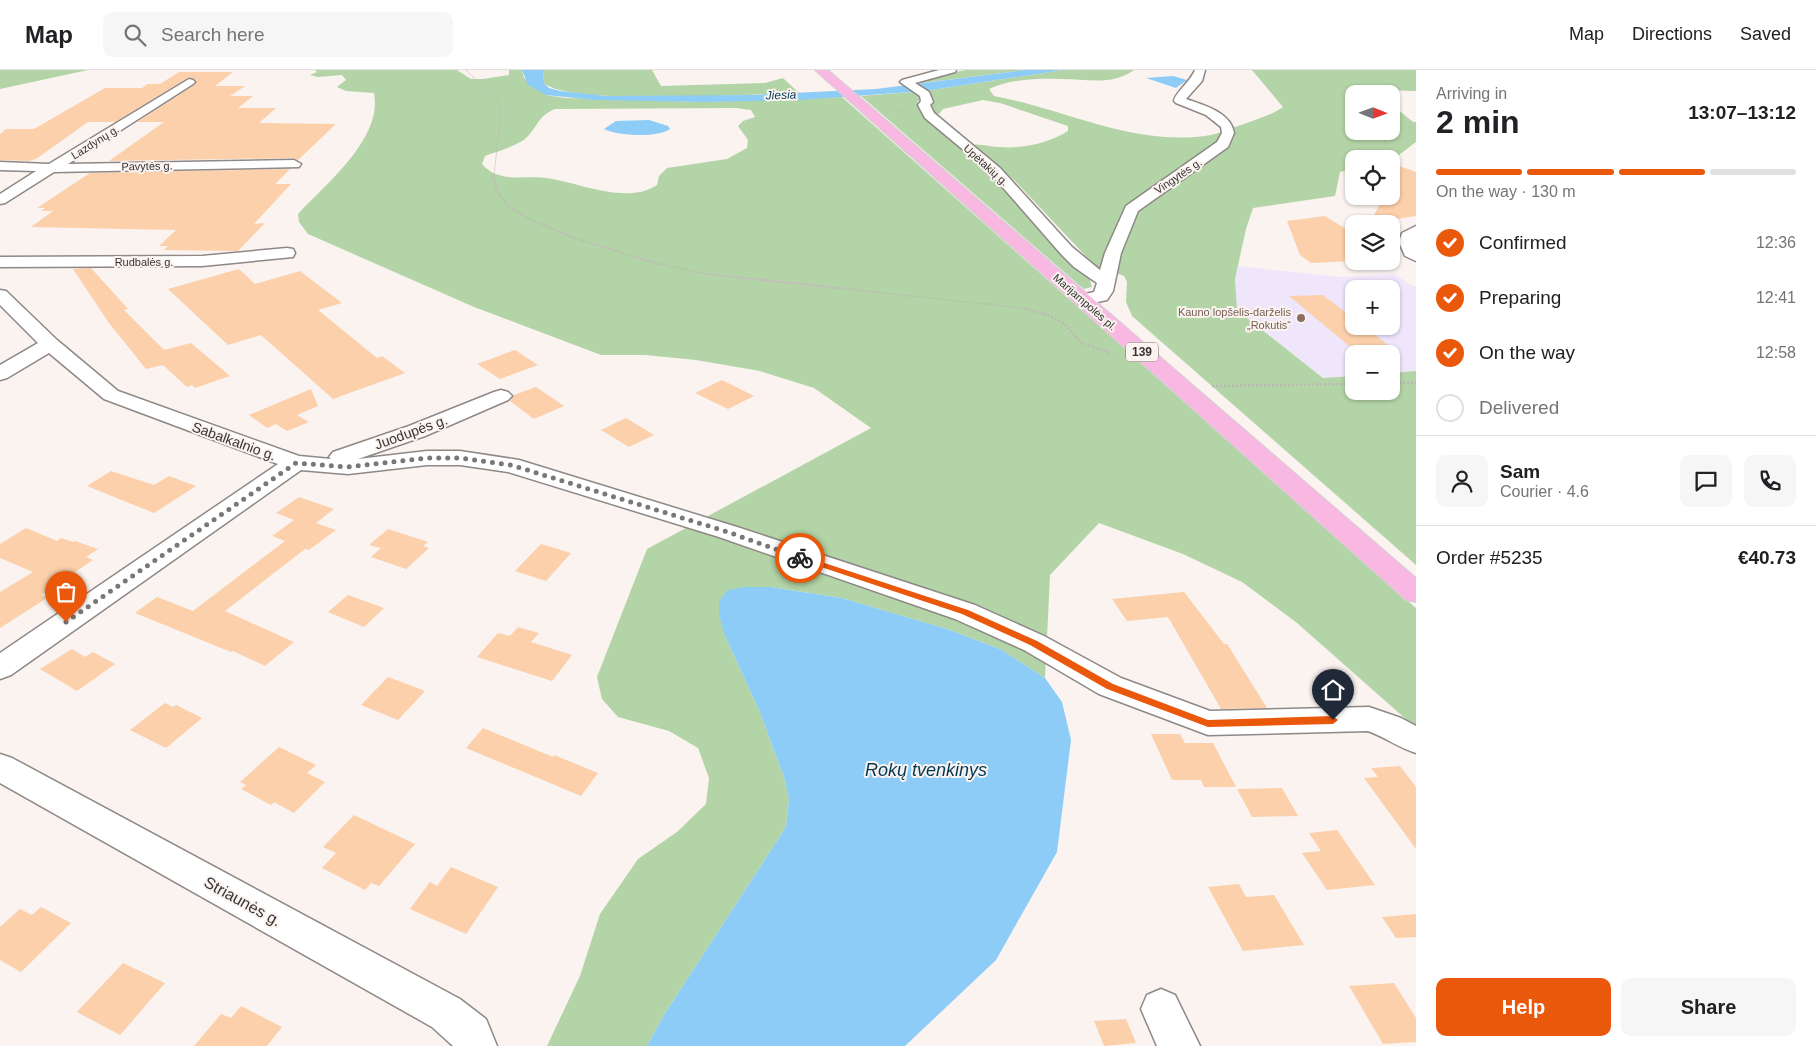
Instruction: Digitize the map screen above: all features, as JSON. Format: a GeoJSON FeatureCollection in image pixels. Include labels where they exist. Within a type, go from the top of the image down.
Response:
{"type":"FeatureCollection","features":[{"type":"Feature","properties":{"kind":"main road","name":"Marijampolės pl."},"geometry":{"type":"LineString","coordinates":[[825,73],[1416,593]]}},
{"type":"Feature","properties":{"kind":"street","name":"Upėtakių g."},"geometry":{"type":"LineString","coordinates":[[950,70],[906,80],[925,94],[927,102],[925,109],[928,115],[1003,179],[1090,272],[1108,281]]}},
{"type":"Feature","properties":{"kind":"street","name":"Vingytės g."},"geometry":{"type":"LineString","coordinates":[[1108,281],[1113,254],[1131,209],[1223,144],[1228,133],[1227,126],[1222,120],[1210,112],[1180,101],[1180,97],[1196,81],[1200,70]]}},
{"type":"Feature","properties":{"kind":"street","name":"Lazdynų g."},"geometry":{"type":"LineString","coordinates":[[0,200],[189,82]]}},
{"type":"Feature","properties":{"kind":"street","name":"Pavytės g."},"geometry":{"type":"LineString","coordinates":[[0,166],[54,168],[294,164]]}},
{"type":"Feature","properties":{"kind":"street"},"geometry":{"type":"LineString","coordinates":[[1416,231],[1408,236],[1406,242],[1408,248],[1416,256]]}},
{"type":"Feature","properties":{"kind":"street","name":"Rudbalės g."},"geometry":{"type":"LineString","coordinates":[[0,262],[202,261],[287,253]]}},
{"type":"Feature","properties":{"kind":"street"},"geometry":{"type":"LineString","coordinates":[[1083,300],[1101,296],[1108,281]]}},
{"type":"Feature","properties":{"kind":"street","name":"Sabalkalnio g."},"geometry":{"type":"LineString","coordinates":[[0,296],[50,344],[111,395],[308,465],[348,467],[427,458],[460,458],[511,465],[728,532],[965,612],[1034,643],[1110,686],[1208,724],[1369,719],[1390,726],[1416,741]]}},
{"type":"Feature","properties":{"kind":"street"},"geometry":{"type":"LineString","coordinates":[[0,374],[50,344]]}},
{"type":"Feature","properties":{"kind":"street","name":"Juodupės g."},"geometry":{"type":"LineString","coordinates":[[0,668],[308,465],[346,455],[417,431],[501,396]]}},
{"type":"Feature","properties":{"kind":"street","name":"Striaunės g."},"geometry":{"type":"LineString","coordinates":[[0,767],[446,1013],[471,1034],[476,1046]]}},
{"type":"Feature","properties":{"kind":"street"},"geometry":{"type":"LineString","coordinates":[[1161,1009],[1179,1046]]}},
{"type":"Feature","properties":{"kind":"path"},"geometry":{"type":"LineString","coordinates":[[466,70],[496,99],[501,110],[493,174],[497,192],[509,206],[527,218],[574,238],[646,260],[707,274],[1024,308],[1043,313],[1065,324],[1080,342],[1116,355]]}},
{"type":"Feature","properties":{"kind":"path"},"geometry":{"type":"LineString","coordinates":[[891,111],[910,110]]}},
{"type":"Feature","properties":{"kind":"path"},"geometry":{"type":"LineString","coordinates":[[1400,383],[1416,383]]}},
{"type":"Feature","properties":{"kind":"path"},"geometry":{"type":"LineString","coordinates":[[1220,385],[1345,384]]}},
{"type":"Feature","properties":{"kind":"shaded area","name":"Kauno lopšelis-darželis „Rokutis“"},"geometry":{"type":"Polygon","coordinates":[[[1238,266],[1340,277],[1394,274],[1412,286],[1416,286],[1416,371],[1400,372],[1400,345],[1345,345],[1345,377],[1324,378],[1237,310],[1235,279],[1238,266]]]}},
{"type":"Feature","properties":{"kind":"green space"},"geometry":{"type":"Polygon","coordinates":[[[0,70],[88,70],[0,89],[0,70]]]}},
{"type":"Feature","properties":{"kind":"green space"},"geometry":{"type":"Polygon","coordinates":[[[315,70],[457,70],[471,79],[483,79],[509,75],[509,70],[522,70],[524,78],[546,95],[565,98],[704,102],[842,97],[1416,608],[1416,728],[1297,623],[1242,582],[1183,554],[1099,523],[1050,575],[1045,678],[1000,649],[947,629],[842,598],[770,587],[725,636],[759,710],[784,777],[789,799],[786,827],[664,1015],[647,1046],[547,1046],[580,976],[600,914],[638,859],[677,832],[706,804],[709,778],[698,748],[669,731],[618,717],[602,699],[597,677],[647,549],[871,428],[814,388],[760,371],[696,360],[645,355],[601,355],[474,307],[308,234],[299,222],[298,214],[350,159],[370,127],[374,110],[374,93],[346,91],[337,87],[346,80],[342,75],[318,77],[310,75],[317,72],[315,70]],[[736,108],[555,109],[544,115],[525,139],[511,147],[485,156],[482,164],[496,174],[504,176],[547,178],[618,193],[645,191],[657,185],[659,176],[667,168],[727,159],[747,148],[748,140],[738,126],[743,121],[755,117],[751,110],[736,108]]]}},
{"type":"Feature","properties":{"kind":"green space"},"geometry":{"type":"Polygon","coordinates":[[[543,70],[652,70],[661,86],[765,83],[783,78],[799,93],[665,97],[624,97],[588,94],[560,90],[544,83],[543,70]]]}},
{"type":"Feature","properties":{"kind":"green space"},"geometry":{"type":"Polygon","coordinates":[[[966,70],[1026,70],[914,84],[913,80],[966,70]]]}},
{"type":"Feature","properties":{"kind":"green space"},"geometry":{"type":"Polygon","coordinates":[[[1063,70],[1134,70],[1126,75],[1108,80],[1035,79],[1015,81],[989,89],[994,96],[1101,125],[1129,132],[1183,138],[1218,133],[1262,118],[1283,107],[1252,70],[1416,70],[1416,91],[1400,91],[1400,85],[1345,85],[1345,140],[1400,140],[1400,111],[1413,122],[1416,122],[1416,142],[1400,154],[1400,150],[1345,150],[1345,171],[1340,172],[1335,196],[1253,208],[1246,229],[1235,279],[1237,310],[1323,378],[1345,377],[1345,400],[1400,400],[1400,372],[1416,371],[1416,565],[1132,316],[1126,302],[1127,282],[1124,276],[1094,265],[1015,181],[972,145],[1017,147],[1035,144],[1061,135],[1068,131],[1068,126],[1000,103],[983,100],[943,109],[939,114],[933,114],[931,104],[934,102],[932,99],[920,99],[917,102],[923,113],[996,178],[1046,236],[1090,280],[1092,287],[1084,289],[861,96],[925,91],[1063,70]]]}},
{"type":"Feature","properties":{"kind":"water","name":"Jiesia"},"geometry":{"type":"Polygon","coordinates":[[[522,70],[543,70],[544,83],[549,88],[606,96],[754,95],[876,89],[1026,70],[1063,70],[925,91],[799,100],[704,102],[595,100],[546,95],[528,85],[522,70]]]}},
{"type":"Feature","properties":{"kind":"water"},"geometry":{"type":"Polygon","coordinates":[[[1173,76],[1187,80],[1176,88],[1146,78],[1173,76]]]}},
{"type":"Feature","properties":{"kind":"water"},"geometry":{"type":"Polygon","coordinates":[[[649,120],[668,126],[670,129],[656,134],[637,135],[604,129],[616,121],[649,120]]]}},
{"type":"Feature","properties":{"kind":"water","name":"Rokų tvenkinys"},"geometry":{"type":"Polygon","coordinates":[[[744,587],[770,587],[842,598],[947,629],[1000,649],[1045,678],[1062,702],[1071,740],[1057,852],[996,960],[905,1046],[647,1046],[664,1015],[786,827],[789,799],[784,777],[759,710],[725,636],[719,615],[719,601],[728,590],[744,587]]]}},
{"type":"Feature","properties":{"kind":"building"},"geometry":{"type":"Polygon","coordinates":[[[179,72],[233,72],[215,86],[245,86],[230,96],[253,96],[238,108],[276,108],[259,123],[336,124],[298,160],[294,158],[109,161],[164,122],[137,122],[194,85],[196,81],[189,77],[115,122],[88,122],[36,159],[29,161],[0,160],[0,134],[6,129],[34,129],[105,88],[142,88],[148,84],[160,84],[179,72]]]}},
{"type":"Feature","properties":{"kind":"building"},"geometry":{"type":"Polygon","coordinates":[[[1400,166],[1416,172],[1416,216],[1400,218],[1400,215],[1374,215],[1379,205],[1400,205],[1400,166]]]}},
{"type":"Feature","properties":{"kind":"building"},"geometry":{"type":"Polygon","coordinates":[[[290,169],[275,184],[291,184],[254,224],[265,223],[238,251],[164,250],[168,246],[159,246],[176,230],[31,227],[53,211],[41,211],[45,208],[37,208],[90,173],[290,169]]]}},
{"type":"Feature","properties":{"kind":"building"},"geometry":{"type":"Polygon","coordinates":[[[1325,216],[1345,228],[1345,261],[1311,263],[1300,255],[1287,221],[1325,216]]]}},
{"type":"Feature","properties":{"kind":"building"},"geometry":{"type":"Polygon","coordinates":[[[91,268],[128,309],[124,310],[164,350],[191,343],[230,376],[195,388],[192,385],[187,387],[163,365],[146,369],[109,323],[73,269],[91,268]]]}},
{"type":"Feature","properties":{"kind":"building"},"geometry":{"type":"Polygon","coordinates":[[[239,269],[255,284],[300,271],[342,303],[318,310],[377,358],[382,356],[405,373],[333,399],[261,335],[228,345],[168,289],[239,269]]]}},
{"type":"Feature","properties":{"kind":"building"},"geometry":{"type":"Polygon","coordinates":[[[1323,295],[1345,312],[1345,335],[1375,335],[1388,345],[1348,345],[1289,296],[1323,295]]]}},
{"type":"Feature","properties":{"kind":"building"},"geometry":{"type":"Polygon","coordinates":[[[515,350],[538,365],[500,379],[477,364],[515,350]]]}},
{"type":"Feature","properties":{"kind":"building"},"geometry":{"type":"Polygon","coordinates":[[[722,380],[754,396],[728,409],[695,393],[722,380]]]}},
{"type":"Feature","properties":{"kind":"building"},"geometry":{"type":"Polygon","coordinates":[[[536,387],[564,406],[534,419],[510,401],[514,395],[536,387]]]}},
{"type":"Feature","properties":{"kind":"building"},"geometry":{"type":"Polygon","coordinates":[[[311,389],[318,406],[297,415],[309,422],[287,431],[276,424],[267,428],[249,415],[311,389]]]}},
{"type":"Feature","properties":{"kind":"building"},"geometry":{"type":"Polygon","coordinates":[[[626,418],[654,435],[629,447],[601,430],[626,418]]]}},
{"type":"Feature","properties":{"kind":"building"},"geometry":{"type":"Polygon","coordinates":[[[111,471],[154,485],[169,476],[196,486],[154,513],[87,486],[111,471]]]}},
{"type":"Feature","properties":{"kind":"building"},"geometry":{"type":"Polygon","coordinates":[[[299,497],[334,509],[316,523],[336,530],[309,550],[305,549],[225,611],[294,642],[265,666],[233,651],[231,652],[135,613],[157,597],[193,611],[285,541],[272,536],[294,520],[276,513],[299,497]]]}},
{"type":"Feature","properties":{"kind":"building"},"geometry":{"type":"Polygon","coordinates":[[[26,528],[57,541],[61,538],[98,549],[86,557],[93,560],[41,595],[47,598],[0,628],[0,592],[33,572],[0,558],[0,544],[26,528]]]}},
{"type":"Feature","properties":{"kind":"building"},"geometry":{"type":"Polygon","coordinates":[[[388,529],[428,542],[423,546],[429,548],[406,569],[371,557],[381,548],[369,545],[388,529]]]}},
{"type":"Feature","properties":{"kind":"building"},"geometry":{"type":"Polygon","coordinates":[[[541,544],[571,553],[546,581],[515,571],[541,544]]]}},
{"type":"Feature","properties":{"kind":"building"},"geometry":{"type":"Polygon","coordinates":[[[1184,592],[1224,644],[1227,644],[1267,708],[1221,709],[1168,617],[1127,621],[1112,599],[1184,592]]]}},
{"type":"Feature","properties":{"kind":"building"},"geometry":{"type":"Polygon","coordinates":[[[348,595],[384,608],[364,627],[328,612],[348,595]]]}},
{"type":"Feature","properties":{"kind":"building"},"geometry":{"type":"Polygon","coordinates":[[[518,627],[539,633],[531,642],[572,655],[552,681],[477,657],[498,633],[510,636],[518,627]]]}},
{"type":"Feature","properties":{"kind":"building"},"geometry":{"type":"Polygon","coordinates":[[[72,649],[85,657],[93,652],[115,664],[77,691],[40,669],[72,649]]]}},
{"type":"Feature","properties":{"kind":"building"},"geometry":{"type":"Polygon","coordinates":[[[388,677],[425,691],[398,720],[361,705],[388,677]]]}},
{"type":"Feature","properties":{"kind":"building"},"geometry":{"type":"Polygon","coordinates":[[[165,703],[173,707],[176,705],[202,718],[166,748],[130,730],[165,703]]]}},
{"type":"Feature","properties":{"kind":"building"},"geometry":{"type":"Polygon","coordinates":[[[483,728],[598,773],[581,796],[466,748],[483,728]]]}},
{"type":"Feature","properties":{"kind":"building"},"geometry":{"type":"Polygon","coordinates":[[[1151,734],[1180,734],[1185,743],[1213,743],[1236,787],[1204,787],[1201,780],[1172,780],[1151,734]]]}},
{"type":"Feature","properties":{"kind":"building"},"geometry":{"type":"Polygon","coordinates":[[[279,747],[316,765],[307,773],[325,782],[294,813],[274,802],[271,805],[241,789],[246,785],[240,782],[279,747]]]}},
{"type":"Feature","properties":{"kind":"building"},"geometry":{"type":"Polygon","coordinates":[[[1400,766],[1416,787],[1416,849],[1364,778],[1378,777],[1371,768],[1400,766]]]}},
{"type":"Feature","properties":{"kind":"building"},"geometry":{"type":"Polygon","coordinates":[[[1282,788],[1298,816],[1252,817],[1237,789],[1282,788]]]}},
{"type":"Feature","properties":{"kind":"building"},"geometry":{"type":"Polygon","coordinates":[[[354,815],[415,844],[379,886],[371,883],[365,890],[322,868],[336,853],[323,847],[354,815]]]}},
{"type":"Feature","properties":{"kind":"building"},"geometry":{"type":"Polygon","coordinates":[[[1337,830],[1375,885],[1327,890],[1302,853],[1321,851],[1309,833],[1337,830]]]}},
{"type":"Feature","properties":{"kind":"building"},"geometry":{"type":"Polygon","coordinates":[[[451,867],[498,887],[466,934],[410,909],[430,882],[437,886],[451,867]]]}},
{"type":"Feature","properties":{"kind":"building"},"geometry":{"type":"Polygon","coordinates":[[[1239,884],[1246,897],[1274,895],[1304,945],[1243,951],[1208,887],[1239,884]]]}},
{"type":"Feature","properties":{"kind":"building"},"geometry":{"type":"Polygon","coordinates":[[[41,907],[71,923],[21,972],[0,960],[0,927],[20,909],[32,915],[41,907]]]}},
{"type":"Feature","properties":{"kind":"building"},"geometry":{"type":"Polygon","coordinates":[[[1416,914],[1416,937],[1396,938],[1382,917],[1416,914]]]}},
{"type":"Feature","properties":{"kind":"building"},"geometry":{"type":"Polygon","coordinates":[[[123,963],[165,983],[120,1035],[77,1012],[123,963]]]}},
{"type":"Feature","properties":{"kind":"building"},"geometry":{"type":"Polygon","coordinates":[[[1394,983],[1416,1018],[1416,1042],[1383,1044],[1349,986],[1394,983]]]}},
{"type":"Feature","properties":{"kind":"building"},"geometry":{"type":"Polygon","coordinates":[[[241,1006],[282,1027],[267,1046],[194,1046],[221,1014],[231,1018],[241,1006]]]}},
{"type":"Feature","properties":{"kind":"building"},"geometry":{"type":"Polygon","coordinates":[[[1126,1019],[1136,1043],[1104,1046],[1094,1021],[1126,1019]]]}},
{"type":"Feature","properties":{"kind":"way so far"},"geometry":{"type":"LineString","coordinates":[[66,622],[296,463],[348,467],[427,458],[460,458],[511,465],[728,532],[800,558]]}},
{"type":"Feature","properties":{"kind":"place","name":"Kauno lopšelis-darželis „Rokutis“"},"geometry":{"type":"Point","coordinates":[1301,318]}},
{"type":"Feature","properties":{"kind":"route"},"geometry":{"type":"LineString","coordinates":[[800,558],[965,612],[1034,643],[1110,686],[1208,724],[1333,720]]}}]}
